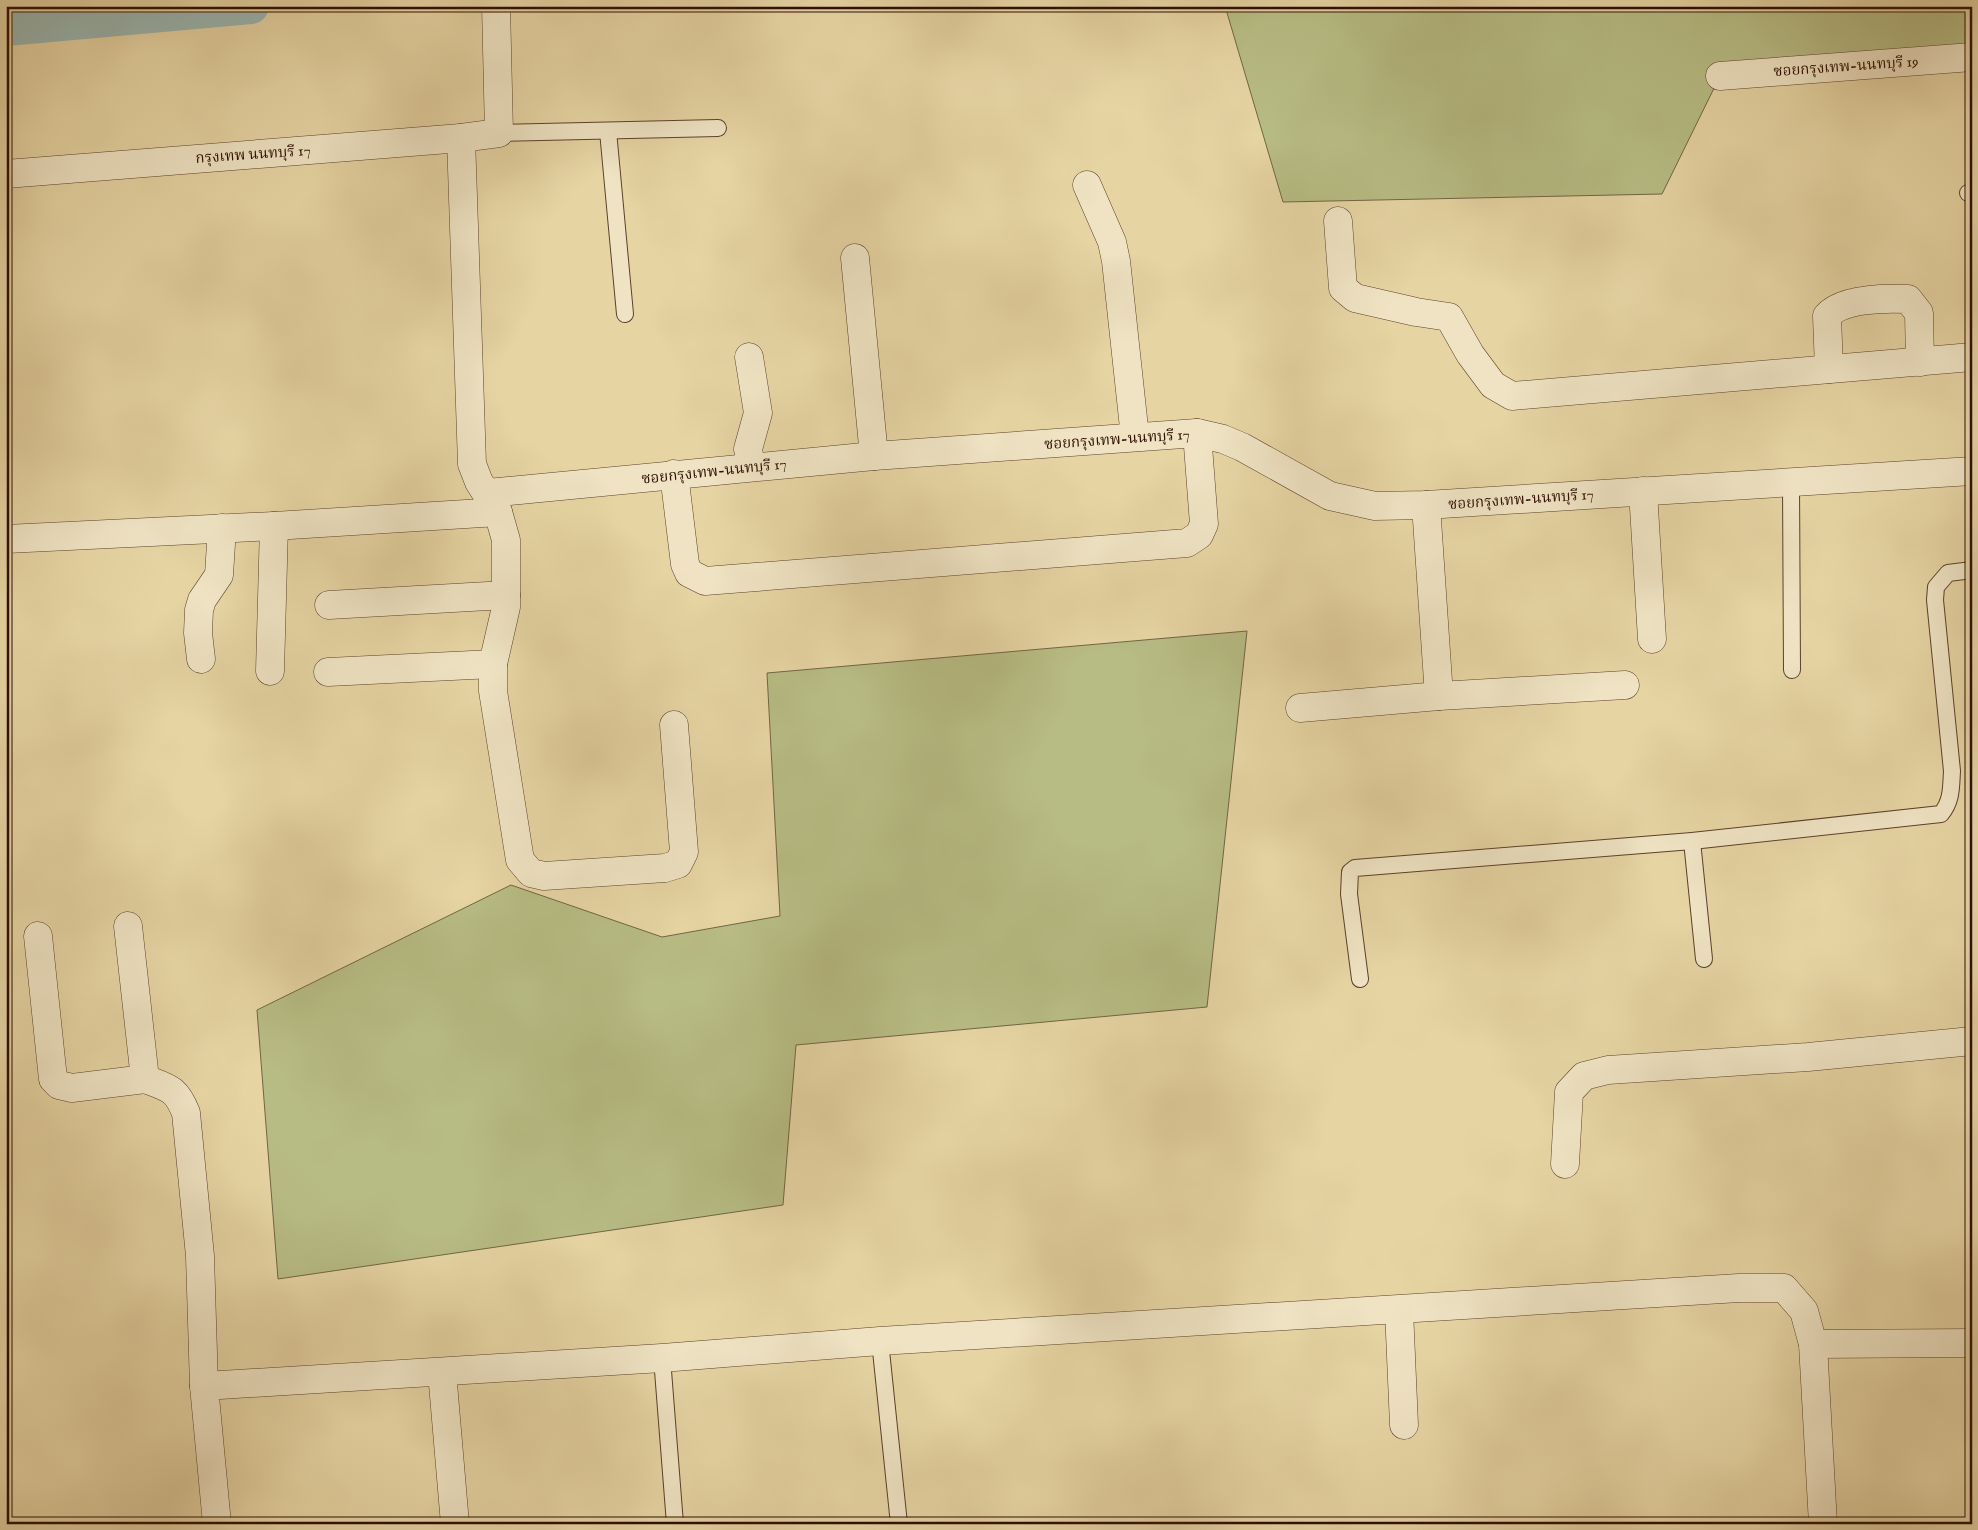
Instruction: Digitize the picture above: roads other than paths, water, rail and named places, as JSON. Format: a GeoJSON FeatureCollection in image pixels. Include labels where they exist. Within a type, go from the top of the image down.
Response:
{"type":"FeatureCollection","features":[{"type":"Feature","properties":{"kind":"street"},"geometry":{"type":"LineString","coordinates":[[496,11],[499,133]]}},
{"type":"Feature","properties":{"kind":"street","name":"ซอยกรุงเทพ-นนทบุรี 19"},"geometry":{"type":"LineString","coordinates":[[1720,76],[1972,57]]}},
{"type":"Feature","properties":{"kind":"street","name":"กรุงเทพ นนทบุรี 17"},"geometry":{"type":"LineString","coordinates":[[6,174],[462,138],[499,133]]}},
{"type":"Feature","properties":{"kind":"street"},"geometry":{"type":"LineString","coordinates":[[462,138],[472,464],[493,503],[506,540],[506,608],[493,664],[495,712],[520,860],[531,874],[544,876],[665,868],[678,864],[684,852],[674,725]]}},
{"type":"Feature","properties":{"kind":"street"},"geometry":{"type":"LineString","coordinates":[[1087,185],[1112,242],[1135,437]]}},
{"type":"Feature","properties":{"kind":"street"},"geometry":{"type":"LineString","coordinates":[[1338,221],[1343,288],[1354,298],[1416,312],[1449,317],[1470,354],[1493,385],[1512,396],[1972,357]]}},
{"type":"Feature","properties":{"kind":"street"},"geometry":{"type":"LineString","coordinates":[[854,258],[874,456]]}},
{"type":"Feature","properties":{"kind":"street"},"geometry":{"type":"LineString","coordinates":[[1829,369],[1827,316],[1831,311],[1852,303],[1885,298],[1908,299],[1919,313],[1920,362]]}},
{"type":"Feature","properties":{"kind":"street"},"geometry":{"type":"LineString","coordinates":[[749,357],[758,413],[748,449],[751,467]]}},
{"type":"Feature","properties":{"kind":"street"},"geometry":{"type":"LineString","coordinates":[[674,474],[685,564],[689,573],[705,581],[1187,543],[1199,535],[1204,524],[1197,433]]}},
{"type":"Feature","properties":{"kind":"street","name":"ซอยกรุงเทพ-นนทบุรี 17"},"geometry":{"type":"LineString","coordinates":[[6,539],[274,526],[493,503],[538,490],[674,474],[874,456],[1197,433],[1223,438],[1242,447],[1330,496],[1376,506],[1426,505],[1972,471]]}},
{"type":"Feature","properties":{"kind":"street"},"geometry":{"type":"LineString","coordinates":[[1643,491],[1652,639]]}},
{"type":"Feature","properties":{"kind":"street"},"geometry":{"type":"LineString","coordinates":[[1426,505],[1438,696]]}},
{"type":"Feature","properties":{"kind":"street"},"geometry":{"type":"LineString","coordinates":[[270,671],[274,526]]}},
{"type":"Feature","properties":{"kind":"street"},"geometry":{"type":"LineString","coordinates":[[201,659],[198,634],[199,610],[202,600],[219,575],[222,528]]}},
{"type":"Feature","properties":{"kind":"street"},"geometry":{"type":"LineString","coordinates":[[328,605],[506,595]]}},
{"type":"Feature","properties":{"kind":"street"},"geometry":{"type":"LineString","coordinates":[[328,672],[493,664]]}},
{"type":"Feature","properties":{"kind":"street"},"geometry":{"type":"LineString","coordinates":[[1300,708],[1438,696],[1626,686]]}},
{"type":"Feature","properties":{"kind":"street"},"geometry":{"type":"LineString","coordinates":[[128,926],[145,1079]]}},
{"type":"Feature","properties":{"kind":"street"},"geometry":{"type":"LineString","coordinates":[[38,936],[52,1079],[59,1085],[72,1088],[145,1079],[167,1087],[180,1096],[186,1113],[200,1256],[204,1386],[217,1524]]}},
{"type":"Feature","properties":{"kind":"street"},"geometry":{"type":"LineString","coordinates":[[1565,1164],[1570,1092],[1584,1076],[1608,1070],[1808,1057],[1972,1041]]}},
{"type":"Feature","properties":{"kind":"street"},"geometry":{"type":"LineString","coordinates":[[204,1386],[662,1358],[880,1341],[1739,1288],[1784,1288],[1804,1311],[1812,1344],[1823,1524]]}},
{"type":"Feature","properties":{"kind":"street"},"geometry":{"type":"LineString","coordinates":[[1399,1310],[1404,1425]]}},
{"type":"Feature","properties":{"kind":"street"},"geometry":{"type":"LineString","coordinates":[[1812,1344],[1972,1343]]}},
{"type":"Feature","properties":{"kind":"street"},"geometry":{"type":"LineString","coordinates":[[442,1372],[454,1524]]}},
{"type":"Feature","properties":{"kind":"lane"},"geometry":{"type":"LineString","coordinates":[[499,133],[718,128]]}},
{"type":"Feature","properties":{"kind":"lane"},"geometry":{"type":"LineString","coordinates":[[608,131],[624,314]]}},
{"type":"Feature","properties":{"kind":"lane"},"geometry":{"type":"LineString","coordinates":[[1791,483],[1792,670]]}},
{"type":"Feature","properties":{"kind":"lane"},"geometry":{"type":"LineString","coordinates":[[1360,979],[1349,894],[1350,872],[1355,868],[1692,841],[1941,814],[1948,807],[1951,794],[1952,771],[1935,600],[1936,586],[1948,573],[1972,570]]}},
{"type":"Feature","properties":{"kind":"lane"},"geometry":{"type":"LineString","coordinates":[[1692,841],[1704,959]]}},
{"type":"Feature","properties":{"kind":"lane"},"geometry":{"type":"LineString","coordinates":[[880,1341],[899,1524]]}},
{"type":"Feature","properties":{"kind":"lane"},"geometry":{"type":"LineString","coordinates":[[662,1358],[675,1524]]}},
{"type":"Feature","properties":{"kind":"waterway"},"geometry":{"type":"LineString","coordinates":[[6,28],[251,6]]}}]}
